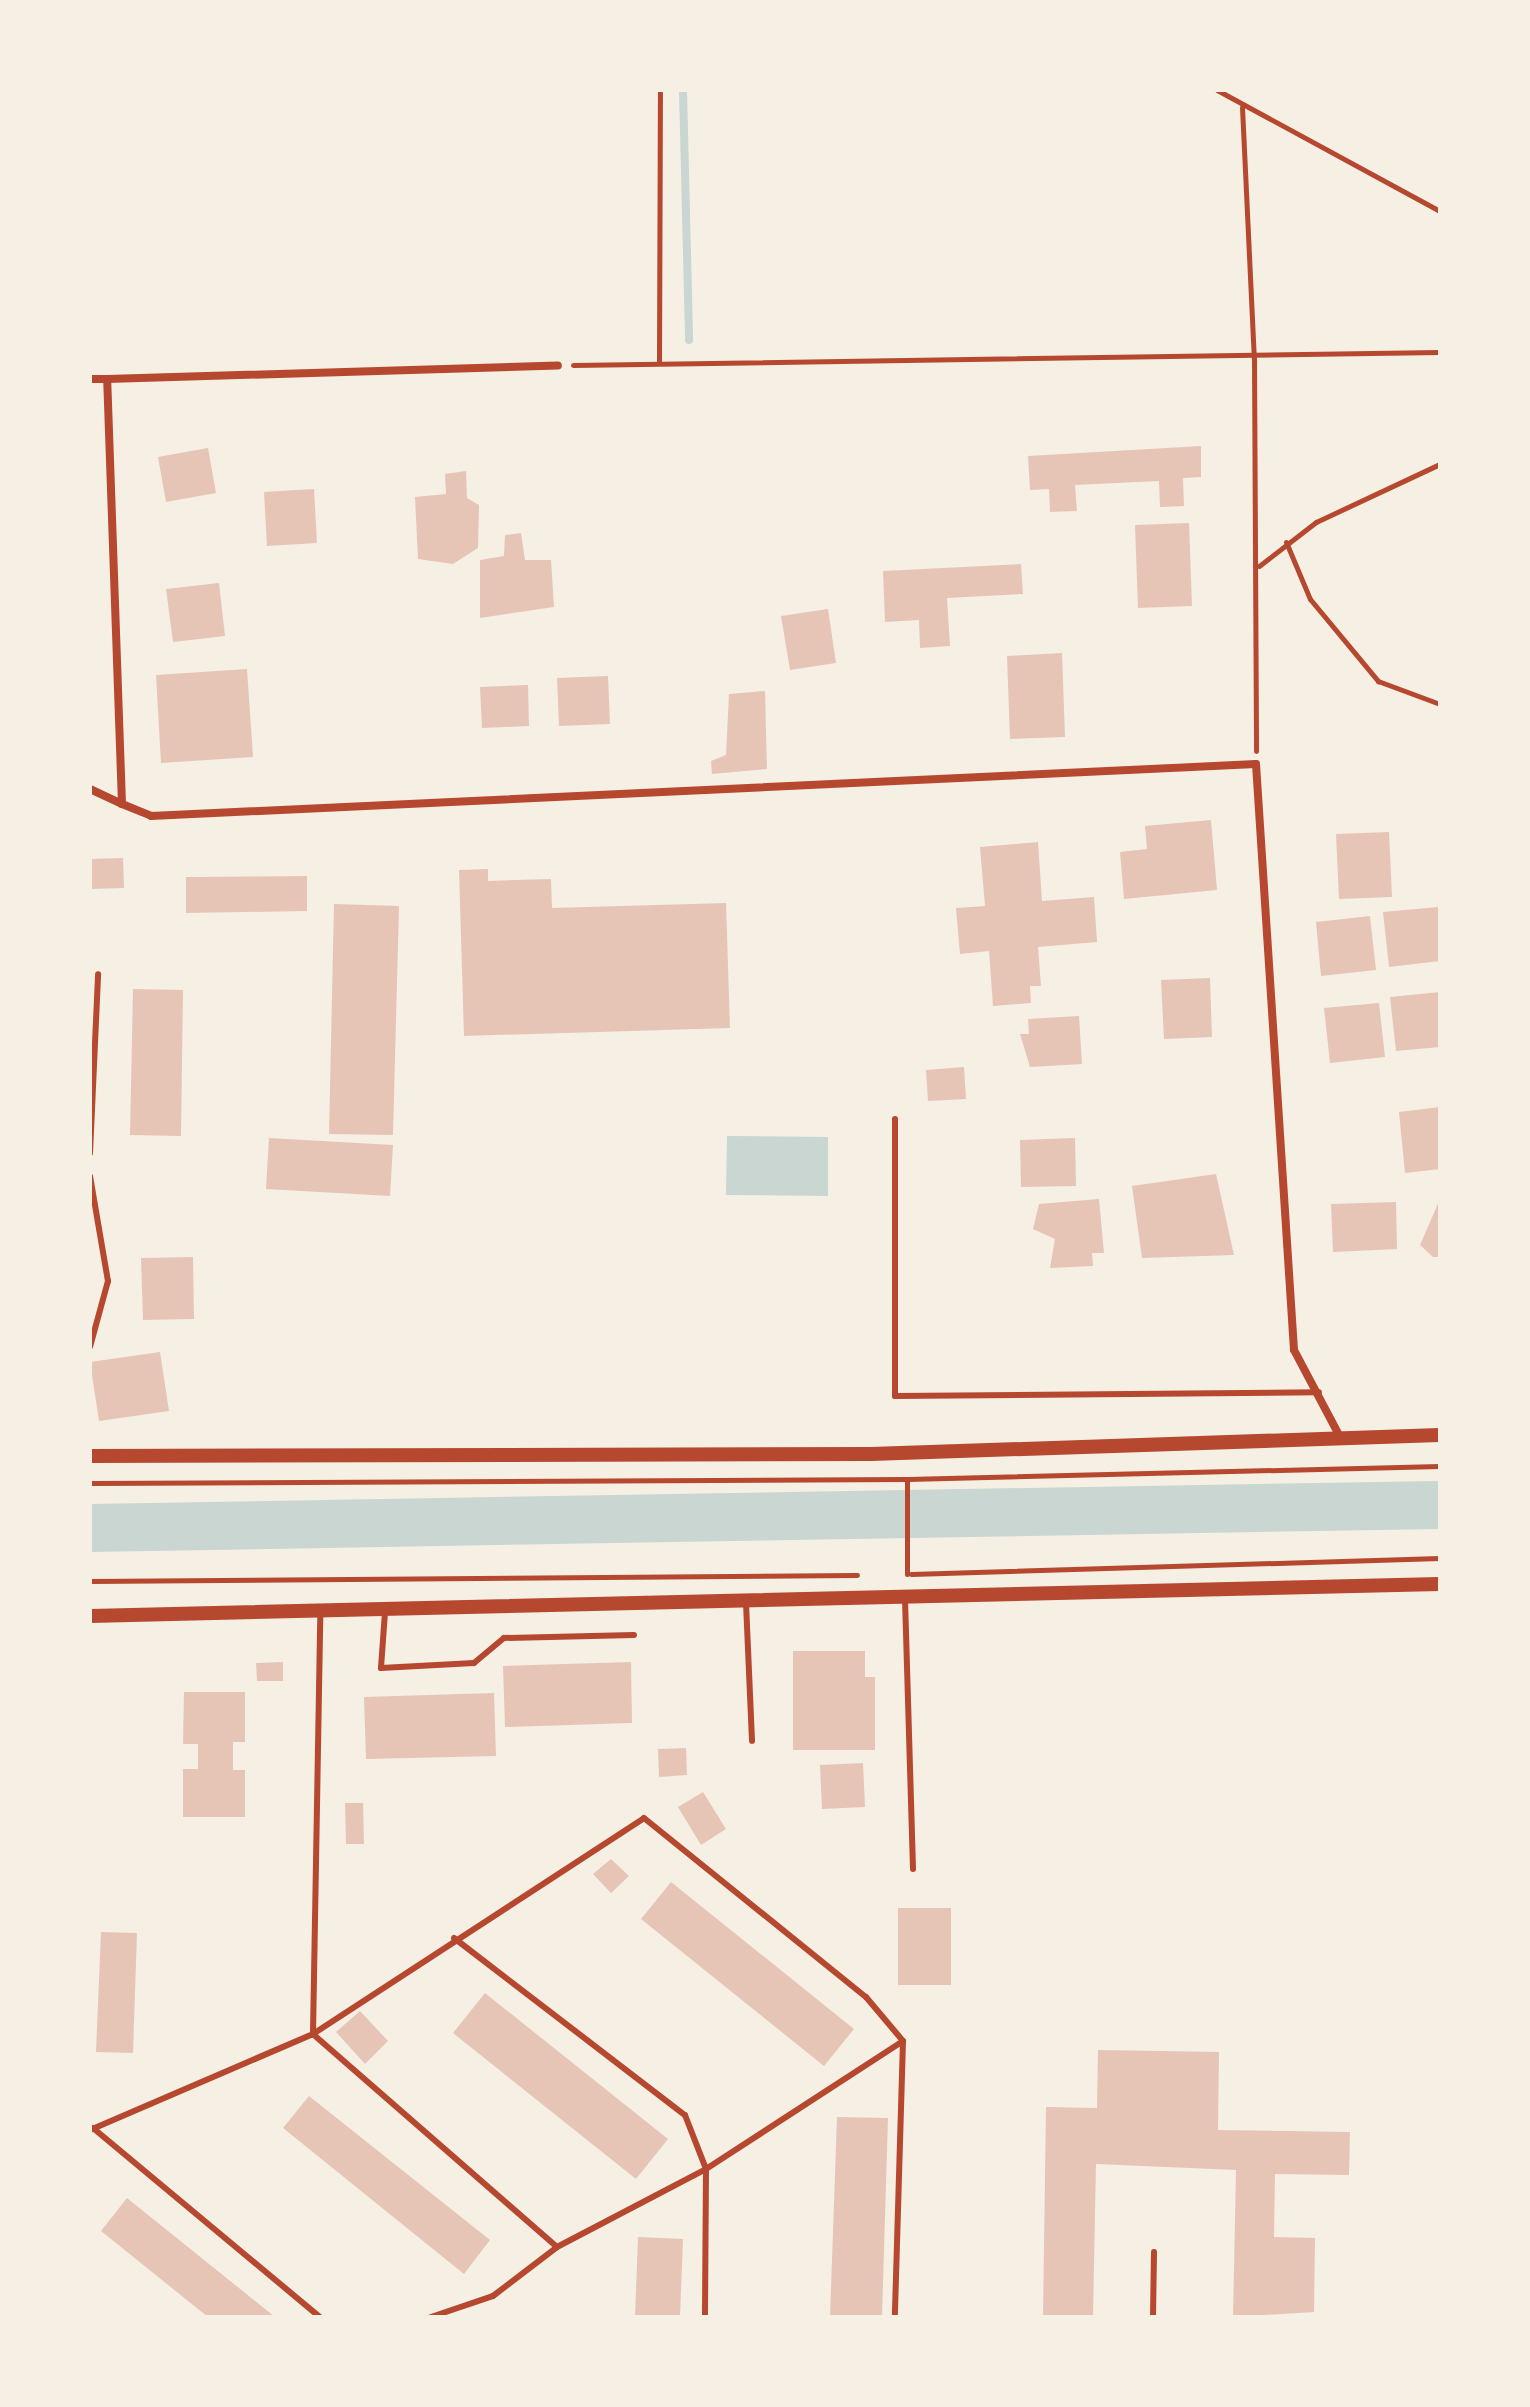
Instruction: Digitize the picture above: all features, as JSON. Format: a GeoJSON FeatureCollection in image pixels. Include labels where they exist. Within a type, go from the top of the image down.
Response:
{"type":"FeatureCollection","features":[{"type":"Feature","properties":{"kind":"street"},"geometry":{"type":"LineString","coordinates":[[90,379],[558,366]]}},
{"type":"Feature","properties":{"kind":"street"},"geometry":{"type":"LineString","coordinates":[[107,379],[122,804]]}},
{"type":"Feature","properties":{"kind":"street"},"geometry":{"type":"LineString","coordinates":[[90,789],[151,816],[1256,764],[1294,1350],[1319,1392],[1340,1437]]}},
{"type":"Feature","properties":{"kind":"street"},"geometry":{"type":"LineString","coordinates":[[90,1456],[871,1454],[1440,1435]]}},
{"type":"Feature","properties":{"kind":"street"},"geometry":{"type":"LineString","coordinates":[[90,1616],[385,1612],[746,1599],[1440,1584]]}},
{"type":"Feature","properties":{"kind":"lane"},"geometry":{"type":"LineString","coordinates":[[90,1153],[98,974]]}},
{"type":"Feature","properties":{"kind":"lane"},"geometry":{"type":"LineString","coordinates":[[895,1119],[895,1396],[1319,1392]]}},
{"type":"Feature","properties":{"kind":"lane"},"geometry":{"type":"LineString","coordinates":[[90,1176],[108,1281],[90,1347]]}},
{"type":"Feature","properties":{"kind":"lane"},"geometry":{"type":"LineString","coordinates":[[905,1595],[913,1869]]}},
{"type":"Feature","properties":{"kind":"lane"},"geometry":{"type":"LineString","coordinates":[[746,1599],[752,1741]]}},
{"type":"Feature","properties":{"kind":"lane"},"geometry":{"type":"LineString","coordinates":[[385,1612],[381,1668],[474,1663],[504,1638],[634,1635]]}},
{"type":"Feature","properties":{"kind":"lane"},"geometry":{"type":"LineString","coordinates":[[320,1613],[313,2034],[557,2247]]}},
{"type":"Feature","properties":{"kind":"lane"},"geometry":{"type":"LineString","coordinates":[[320,2317],[92,2129],[313,2034],[454,1938],[644,1818],[866,1997],[903,2041],[895,2317]]}},
{"type":"Feature","properties":{"kind":"lane"},"geometry":{"type":"LineString","coordinates":[[454,1938],[685,2115],[706,2169],[705,2317]]}},
{"type":"Feature","properties":{"kind":"lane"},"geometry":{"type":"LineString","coordinates":[[431,2317],[493,2296],[557,2247],[706,2169],[903,2041]]}},
{"type":"Feature","properties":{"kind":"lane"},"geometry":{"type":"LineString","coordinates":[[1153,2317],[1154,2252]]}},
{"type":"Feature","properties":{"kind":"path"},"geometry":{"type":"LineString","coordinates":[[659,363],[660,90]]}},
{"type":"Feature","properties":{"kind":"path"},"geometry":{"type":"LineString","coordinates":[[1217,90],[1242,107],[1440,211]]}},
{"type":"Feature","properties":{"kind":"path"},"geometry":{"type":"LineString","coordinates":[[1242,107],[1254,359],[1258,567],[1256,764]]}},
{"type":"Feature","properties":{"kind":"path"},"geometry":{"type":"LineString","coordinates":[[558,366],[1254,359],[1440,352]]}},
{"type":"Feature","properties":{"kind":"path"},"geometry":{"type":"LineString","coordinates":[[1258,567],[1286,542],[1440,464]]}},
{"type":"Feature","properties":{"kind":"path"},"geometry":{"type":"LineString","coordinates":[[1286,542],[1310,599],[1378,681],[1440,704]]}},
{"type":"Feature","properties":{"kind":"path"},"geometry":{"type":"LineString","coordinates":[[90,1483],[907,1479],[1440,1466]]}},
{"type":"Feature","properties":{"kind":"path"},"geometry":{"type":"LineString","coordinates":[[907,1479],[907,1574]]}},
{"type":"Feature","properties":{"kind":"path"},"geometry":{"type":"LineString","coordinates":[[891,1574],[1440,1558]]}},
{"type":"Feature","properties":{"kind":"path"},"geometry":{"type":"LineString","coordinates":[[90,1581],[875,1575]]}},
{"type":"Feature","properties":{"kind":"shaded area"},"geometry":{"type":"Polygon","coordinates":[[[727,1136],[828,1137],[828,1196],[726,1195],[727,1136]]]}},
{"type":"Feature","properties":{"kind":"building"},"geometry":{"type":"Polygon","coordinates":[[[1201,446],[1201,477],[1183,478],[1184,506],[1160,507],[1159,481],[1075,485],[1077,511],[1050,512],[1049,489],[1030,490],[1028,456],[1201,446]]]}},
{"type":"Feature","properties":{"kind":"building"},"geometry":{"type":"Polygon","coordinates":[[[208,448],[216,493],[166,502],[158,457],[208,448]]]}},
{"type":"Feature","properties":{"kind":"building"},"geometry":{"type":"Polygon","coordinates":[[[466,471],[467,498],[479,505],[478,548],[453,564],[418,559],[415,497],[446,494],[445,474],[466,471]]]}},
{"type":"Feature","properties":{"kind":"building"},"geometry":{"type":"Polygon","coordinates":[[[314,489],[317,543],[267,546],[264,492],[314,489]]]}},
{"type":"Feature","properties":{"kind":"building"},"geometry":{"type":"Polygon","coordinates":[[[1189,523],[1192,606],[1138,608],[1135,525],[1189,523]]]}},
{"type":"Feature","properties":{"kind":"building"},"geometry":{"type":"Polygon","coordinates":[[[521,533],[525,560],[551,560],[554,607],[480,618],[480,560],[504,556],[505,535],[521,533]]]}},
{"type":"Feature","properties":{"kind":"building"},"geometry":{"type":"Polygon","coordinates":[[[1021,564],[1023,594],[947,598],[950,646],[920,648],[919,620],[885,622],[883,571],[1021,564]]]}},
{"type":"Feature","properties":{"kind":"building"},"geometry":{"type":"Polygon","coordinates":[[[219,583],[225,636],[173,642],[166,589],[219,583]]]}},
{"type":"Feature","properties":{"kind":"building"},"geometry":{"type":"Polygon","coordinates":[[[828,609],[836,663],[790,670],[781,616],[828,609]]]}},
{"type":"Feature","properties":{"kind":"building"},"geometry":{"type":"Polygon","coordinates":[[[1062,653],[1065,737],[1010,739],[1007,656],[1062,653]]]}},
{"type":"Feature","properties":{"kind":"building"},"geometry":{"type":"Polygon","coordinates":[[[247,669],[253,757],[161,763],[156,675],[247,669]]]}},
{"type":"Feature","properties":{"kind":"building"},"geometry":{"type":"Polygon","coordinates":[[[608,676],[610,724],[559,726],[557,678],[608,676]]]}},
{"type":"Feature","properties":{"kind":"building"},"geometry":{"type":"Polygon","coordinates":[[[528,685],[529,726],[482,728],[480,687],[528,685]]]}},
{"type":"Feature","properties":{"kind":"building"},"geometry":{"type":"Polygon","coordinates":[[[765,691],[767,769],[712,774],[711,761],[726,755],[729,694],[765,691]]]}},
{"type":"Feature","properties":{"kind":"building"},"geometry":{"type":"Polygon","coordinates":[[[1211,820],[1217,890],[1124,899],[1120,852],[1147,849],[1145,826],[1211,820]]]}},
{"type":"Feature","properties":{"kind":"building"},"geometry":{"type":"Polygon","coordinates":[[[1389,832],[1392,897],[1339,899],[1336,834],[1389,832]]]}},
{"type":"Feature","properties":{"kind":"building"},"geometry":{"type":"Polygon","coordinates":[[[1038,842],[1042,901],[1094,897],[1097,942],[1038,947],[1041,986],[1030,986],[1031,1003],[993,1006],[989,951],[960,954],[956,908],[985,906],[980,847],[1038,842]]]}},
{"type":"Feature","properties":{"kind":"building"},"geometry":{"type":"Polygon","coordinates":[[[123,858],[124,888],[90,889],[90,859],[123,858]]]}},
{"type":"Feature","properties":{"kind":"building"},"geometry":{"type":"Polygon","coordinates":[[[488,869],[488,881],[551,879],[552,908],[726,903],[730,1028],[464,1036],[459,870],[488,869]]]}},
{"type":"Feature","properties":{"kind":"building"},"geometry":{"type":"Polygon","coordinates":[[[307,876],[307,911],[186,913],[186,877],[307,876]]]}},
{"type":"Feature","properties":{"kind":"building"},"geometry":{"type":"Polygon","coordinates":[[[334,904],[399,906],[393,1135],[329,1134],[334,904]]]}},
{"type":"Feature","properties":{"kind":"building"},"geometry":{"type":"Polygon","coordinates":[[[1438,907],[1440,961],[1389,967],[1383,912],[1438,907]]]}},
{"type":"Feature","properties":{"kind":"building"},"geometry":{"type":"Polygon","coordinates":[[[1370,916],[1376,970],[1321,976],[1316,922],[1370,916]]]}},
{"type":"Feature","properties":{"kind":"building"},"geometry":{"type":"Polygon","coordinates":[[[1210,978],[1212,1037],[1164,1039],[1161,980],[1210,978]]]}},
{"type":"Feature","properties":{"kind":"building"},"geometry":{"type":"Polygon","coordinates":[[[133,989],[183,990],[181,1136],[130,1135],[133,989]]]}},
{"type":"Feature","properties":{"kind":"building"},"geometry":{"type":"Polygon","coordinates":[[[1440,992],[1440,1047],[1396,1051],[1390,997],[1440,992]]]}},
{"type":"Feature","properties":{"kind":"building"},"geometry":{"type":"Polygon","coordinates":[[[1379,1003],[1385,1057],[1330,1063],[1324,1008],[1379,1003]]]}},
{"type":"Feature","properties":{"kind":"building"},"geometry":{"type":"Polygon","coordinates":[[[1079,1016],[1082,1064],[1030,1067],[1020,1034],[1029,1034],[1028,1019],[1079,1016]]]}},
{"type":"Feature","properties":{"kind":"building"},"geometry":{"type":"Polygon","coordinates":[[[964,1067],[966,1099],[928,1101],[926,1070],[964,1067]]]}},
{"type":"Feature","properties":{"kind":"building"},"geometry":{"type":"Polygon","coordinates":[[[1440,1107],[1440,1169],[1405,1173],[1399,1112],[1440,1107]]]}},
{"type":"Feature","properties":{"kind":"building"},"geometry":{"type":"Polygon","coordinates":[[[269,1138],[393,1145],[390,1196],[266,1189],[269,1138]]]}},
{"type":"Feature","properties":{"kind":"building"},"geometry":{"type":"Polygon","coordinates":[[[1075,1138],[1076,1186],[1021,1187],[1020,1140],[1075,1138]]]}},
{"type":"Feature","properties":{"kind":"building"},"geometry":{"type":"Polygon","coordinates":[[[1216,1174],[1234,1255],[1142,1258],[1132,1186],[1216,1174]]]}},
{"type":"Feature","properties":{"kind":"building"},"geometry":{"type":"Polygon","coordinates":[[[1099,1199],[1104,1253],[1092,1253],[1093,1266],[1050,1268],[1055,1239],[1033,1229],[1039,1204],[1099,1199]]]}},
{"type":"Feature","properties":{"kind":"building"},"geometry":{"type":"Polygon","coordinates":[[[1440,1199],[1440,1257],[1433,1257],[1420,1245],[1440,1199]]]}},
{"type":"Feature","properties":{"kind":"building"},"geometry":{"type":"Polygon","coordinates":[[[1396,1202],[1397,1249],[1333,1252],[1331,1204],[1396,1202]]]}},
{"type":"Feature","properties":{"kind":"building"},"geometry":{"type":"Polygon","coordinates":[[[193,1257],[194,1319],[143,1320],[141,1258],[193,1257]]]}},
{"type":"Feature","properties":{"kind":"building"},"geometry":{"type":"Polygon","coordinates":[[[160,1352],[169,1411],[99,1421],[90,1362],[160,1352]]]}},
{"type":"Feature","properties":{"kind":"building"},"geometry":{"type":"Polygon","coordinates":[[[793,1651],[865,1651],[865,1677],[875,1677],[875,1750],[793,1750],[793,1651]]]}},
{"type":"Feature","properties":{"kind":"building"},"geometry":{"type":"Polygon","coordinates":[[[283,1662],[283,1681],[257,1681],[256,1663],[283,1662]]]}},
{"type":"Feature","properties":{"kind":"building"},"geometry":{"type":"Polygon","coordinates":[[[631,1662],[632,1723],[505,1727],[503,1666],[631,1662]]]}},
{"type":"Feature","properties":{"kind":"building"},"geometry":{"type":"Polygon","coordinates":[[[184,1692],[245,1692],[245,1742],[233,1742],[233,1770],[245,1770],[245,1817],[183,1817],[183,1769],[198,1769],[198,1744],[183,1744],[184,1692]]]}},
{"type":"Feature","properties":{"kind":"building"},"geometry":{"type":"Polygon","coordinates":[[[494,1693],[496,1756],[366,1759],[364,1697],[494,1693]]]}},
{"type":"Feature","properties":{"kind":"building"},"geometry":{"type":"Polygon","coordinates":[[[686,1748],[687,1775],[659,1777],[658,1749],[686,1748]]]}},
{"type":"Feature","properties":{"kind":"building"},"geometry":{"type":"Polygon","coordinates":[[[863,1763],[865,1807],[822,1809],[820,1765],[863,1763]]]}},
{"type":"Feature","properties":{"kind":"building"},"geometry":{"type":"Polygon","coordinates":[[[703,1792],[726,1829],[701,1845],[678,1807],[703,1792]]]}},
{"type":"Feature","properties":{"kind":"building"},"geometry":{"type":"Polygon","coordinates":[[[345,1803],[363,1803],[364,1844],[346,1844],[345,1803]]]}},
{"type":"Feature","properties":{"kind":"building"},"geometry":{"type":"Polygon","coordinates":[[[611,1859],[629,1876],[611,1893],[593,1874],[611,1859]]]}},
{"type":"Feature","properties":{"kind":"building"},"geometry":{"type":"Polygon","coordinates":[[[671,1882],[854,2029],[824,2066],[641,1919],[671,1882]]]}},
{"type":"Feature","properties":{"kind":"building"},"geometry":{"type":"Polygon","coordinates":[[[898,1908],[951,1908],[951,1985],[898,1985],[898,1908]]]}},
{"type":"Feature","properties":{"kind":"building"},"geometry":{"type":"Polygon","coordinates":[[[101,1932],[137,1933],[133,2053],[96,2052],[101,1932]]]}},
{"type":"Feature","properties":{"kind":"building"},"geometry":{"type":"Polygon","coordinates":[[[485,1993],[668,2139],[636,2179],[453,2033],[485,1993]]]}},
{"type":"Feature","properties":{"kind":"building"},"geometry":{"type":"Polygon","coordinates":[[[360,2011],[388,2041],[365,2064],[336,2032],[360,2011]]]}},
{"type":"Feature","properties":{"kind":"building"},"geometry":{"type":"Polygon","coordinates":[[[1098,2050],[1219,2052],[1218,2130],[1350,2132],[1349,2175],[1275,2174],[1274,2237],[1315,2238],[1314,2312],[1233,2317],[1236,2170],[1096,2164],[1093,2317],[1043,2317],[1046,2107],[1097,2108],[1098,2050]]]}},
{"type":"Feature","properties":{"kind":"building"},"geometry":{"type":"Polygon","coordinates":[[[309,2096],[490,2240],[464,2274],[283,2128],[309,2096]]]}},
{"type":"Feature","properties":{"kind":"building"},"geometry":{"type":"Polygon","coordinates":[[[837,2117],[888,2118],[882,2317],[830,2317],[837,2117]]]}},
{"type":"Feature","properties":{"kind":"building"},"geometry":{"type":"Polygon","coordinates":[[[127,2198],[275,2317],[208,2317],[101,2231],[127,2198]]]}},
{"type":"Feature","properties":{"kind":"building"},"geometry":{"type":"Polygon","coordinates":[[[638,2237],[683,2239],[680,2317],[635,2317],[638,2237]]]}},
{"type":"Feature","properties":{"kind":"waterway"},"geometry":{"type":"LineString","coordinates":[[683,90],[689,340]]}},
{"type":"Feature","properties":{"kind":"waterway"},"geometry":{"type":"LineString","coordinates":[[90,1528],[1440,1505]]}}]}
